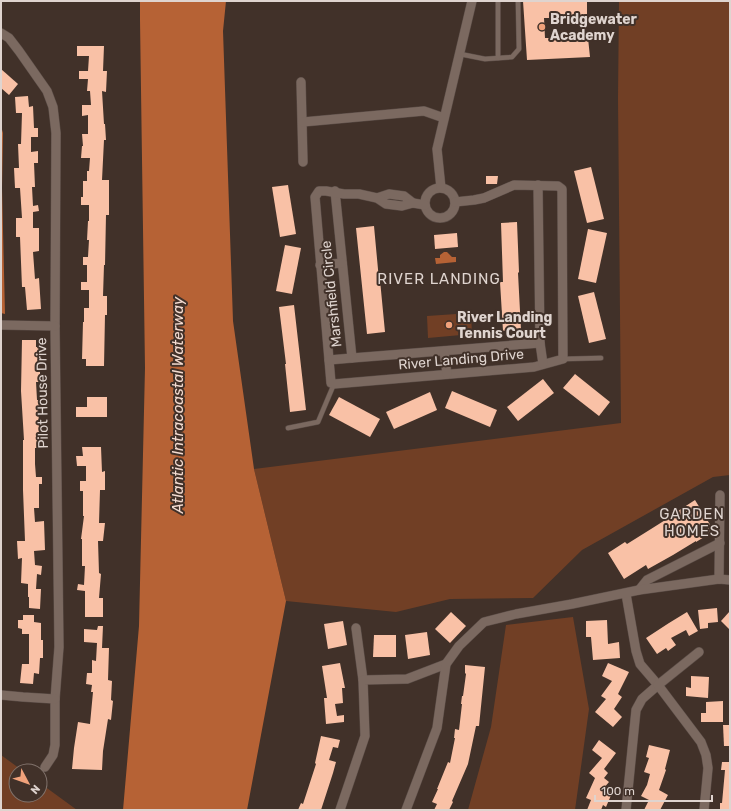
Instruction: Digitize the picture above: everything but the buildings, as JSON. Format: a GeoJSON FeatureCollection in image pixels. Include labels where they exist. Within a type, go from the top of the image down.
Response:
{"type":"FeatureCollection","features":[{"type":"Feature","properties":{"kind":"street"},"geometry":{"type":"LineString","coordinates":[[441,188],[436,149],[472,1]]}},
{"type":"Feature","properties":{"kind":"street","name":"Pilot House Drive"},"geometry":{"type":"LineString","coordinates":[[1,33],[9,38],[47,92],[53,107],[56,141],[55,326],[59,647],[55,698],[55,744],[53,755],[48,763]]}},
{"type":"Feature","properties":{"kind":"street"},"geometry":{"type":"LineString","coordinates":[[301,82],[303,162]]}},
{"type":"Feature","properties":{"kind":"street"},"geometry":{"type":"LineString","coordinates":[[303,122],[424,111],[444,118]]}},
{"type":"Feature","properties":{"kind":"street"},"geometry":{"type":"LineString","coordinates":[[455,202],[484,198],[514,185],[558,186],[562,189],[563,359]]}},
{"type":"Feature","properties":{"kind":"street"},"geometry":{"type":"LineString","coordinates":[[538,185],[540,343],[543,364]]}},
{"type":"Feature","properties":{"kind":"street"},"geometry":{"type":"LineString","coordinates":[[436,188],[449,190],[455,202],[455,206],[451,213],[448,216],[440,218],[432,216],[425,205],[425,200],[429,193],[436,188]]}},
{"type":"Feature","properties":{"kind":"street"},"geometry":{"type":"LineString","coordinates":[[334,384],[331,382],[315,197],[319,192],[326,190],[377,198],[386,204],[402,206],[413,203],[425,205]]}},
{"type":"Feature","properties":{"kind":"street","name":"Marshfield Circle"},"geometry":{"type":"LineString","coordinates":[[335,192],[352,358],[540,343]]}},
{"type":"Feature","properties":{"kind":"street"},"geometry":{"type":"LineString","coordinates":[[320,265],[342,263]]}},
{"type":"Feature","properties":{"kind":"street"},"geometry":{"type":"LineString","coordinates":[[1,325],[55,326]]}},
{"type":"Feature","properties":{"kind":"street"},"geometry":{"type":"LineString","coordinates":[[444,351],[447,374]]}},
{"type":"Feature","properties":{"kind":"street"},"geometry":{"type":"LineString","coordinates":[[329,360],[352,358]]}},
{"type":"Feature","properties":{"kind":"street","name":"River Landing Drive"},"geometry":{"type":"LineString","coordinates":[[334,384],[534,367],[563,359]]}},
{"type":"Feature","properties":{"kind":"street"},"geometry":{"type":"LineString","coordinates":[[719,579],[720,495]]}},
{"type":"Feature","properties":{"kind":"street"},"geometry":{"type":"LineString","coordinates":[[639,590],[647,580],[720,543]]}},
{"type":"Feature","properties":{"kind":"street"},"geometry":{"type":"LineString","coordinates":[[406,810],[437,728],[446,664],[459,646],[484,622],[516,614],[626,594],[639,590],[719,579],[730,580]]}},
{"type":"Feature","properties":{"kind":"street"},"geometry":{"type":"LineString","coordinates":[[626,594],[636,651],[640,664],[658,685],[701,742],[706,755],[708,768],[704,810]]}},
{"type":"Feature","properties":{"kind":"street"},"geometry":{"type":"LineString","coordinates":[[340,810],[365,736],[363,680],[356,628]]}},
{"type":"Feature","properties":{"kind":"street"},"geometry":{"type":"LineString","coordinates":[[626,810],[636,710],[642,699],[699,652]]}},
{"type":"Feature","properties":{"kind":"street"},"geometry":{"type":"LineString","coordinates":[[363,680],[407,679],[446,664]]}},
{"type":"Feature","properties":{"kind":"street"},"geometry":{"type":"LineString","coordinates":[[1,695],[55,698]]}},
{"type":"Feature","properties":{"kind":"lane"},"geometry":{"type":"LineString","coordinates":[[498,1],[498,58]]}},
{"type":"Feature","properties":{"kind":"lane"},"geometry":{"type":"LineString","coordinates":[[460,54],[485,59],[512,58],[519,49],[518,1]]}},
{"type":"Feature","properties":{"kind":"lane"},"geometry":{"type":"LineString","coordinates":[[563,359],[601,358]]}},
{"type":"Feature","properties":{"kind":"lane"},"geometry":{"type":"LineString","coordinates":[[288,428],[318,422],[334,384]]}},
{"type":"Feature","properties":{"kind":"shaded area"},"geometry":{"type":"Polygon","coordinates":[[[619,1],[730,1],[730,475],[713,477],[582,550],[533,598],[450,599],[396,612],[286,601],[254,469],[621,423],[618,98],[619,1]]]}},
{"type":"Feature","properties":{"kind":"shaded area","name":"River Landing Tennis Court"},"geometry":{"type":"Polygon","coordinates":[[[471,313],[472,334],[428,338],[427,316],[471,313]]]}},
{"type":"Feature","properties":{"kind":"shaded area"},"geometry":{"type":"Polygon","coordinates":[[[573,617],[589,709],[575,810],[468,810],[491,727],[506,625],[573,617]]]}},
{"type":"Feature","properties":{"kind":"shaded area"},"geometry":{"type":"Polygon","coordinates":[[[1,755],[12,763],[8,763],[8,803],[48,803],[48,789],[77,810],[1,810],[1,755]]]}},
{"type":"Feature","properties":{"kind":"water","name":"Atlantic Intracoastal Waterway"},"geometry":{"type":"Polygon","coordinates":[[[140,1],[226,1],[223,31],[233,321],[254,469],[286,601],[247,810],[123,810],[139,626],[145,368],[140,1]]]}},
{"type":"Feature","properties":{"kind":"water"},"geometry":{"type":"Polygon","coordinates":[[[1,126],[3,133],[2,188],[5,314],[1,313],[1,126]]]}},
{"type":"Feature","properties":{"kind":"water"},"geometry":{"type":"Polygon","coordinates":[[[447,252],[452,257],[456,257],[456,262],[436,264],[435,258],[440,258],[440,255],[447,252]]]}},
{"type":"Feature","properties":{"kind":"place","name":"Bridgewater Academy"},"geometry":{"type":"Point","coordinates":[542,27]}},
{"type":"Feature","properties":{"kind":"place","name":"River Landing Tennis Court"},"geometry":{"type":"Point","coordinates":[449,325]}},
{"type":"Feature","properties":{"kind":"district","name":"RIVER LANDING"},"geometry":{"type":"Point","coordinates":[439,279]}},
{"type":"Feature","properties":{"kind":"district","name":"GARDEN HOMES"},"geometry":{"type":"Point","coordinates":[692,522]}}]}
